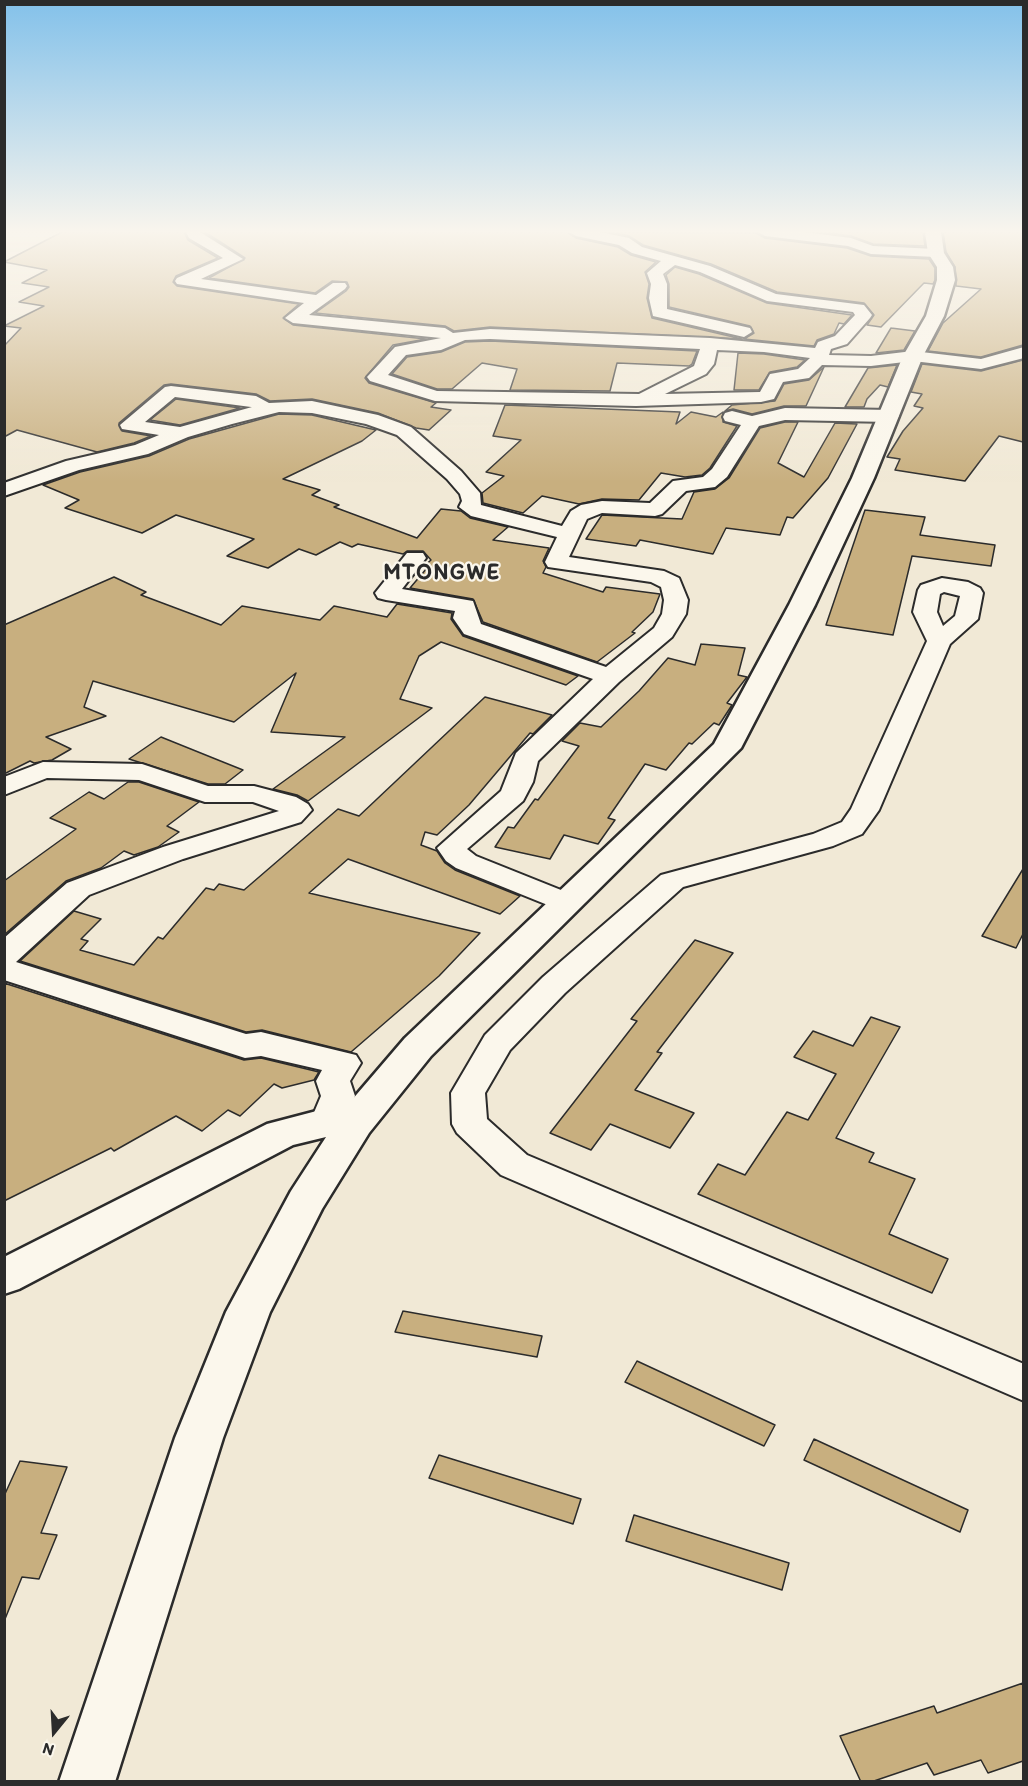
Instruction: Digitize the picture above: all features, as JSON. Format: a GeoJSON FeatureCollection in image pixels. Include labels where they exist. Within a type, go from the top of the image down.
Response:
{"type":"FeatureCollection","features":[{"type":"Feature","properties":{"kind":"street"},"geometry":{"type":"LineString","coordinates":[[297,315],[293,318],[462,335],[536,334],[764,346],[819,357],[871,361],[913,356],[1023,371]]}},
{"type":"Feature","properties":{"kind":"street"},"geometry":{"type":"LineString","coordinates":[[670,315],[776,339],[776,342],[764,346]]}},
{"type":"Feature","properties":{"kind":"street"},"geometry":{"type":"LineString","coordinates":[[462,335],[435,346],[401,351],[376,375],[379,380],[435,396],[636,400],[725,400],[765,396],[776,378],[800,376],[819,357],[826,344],[843,339],[864,315]]}},
{"type":"Feature","properties":{"kind":"street"},"geometry":{"type":"LineString","coordinates":[[87,1782],[199,1438],[248,1312],[305,1202],[342,1122],[726,748],[802,605],[863,478],[913,356],[935,315]]}},
{"type":"Feature","properties":{"kind":"street"},"geometry":{"type":"LineString","coordinates":[[636,400],[700,370],[705,364],[710,343]]}},
{"type":"Feature","properties":{"kind":"street"},"geometry":{"type":"LineString","coordinates":[[981,364],[1023,352]]}},
{"type":"Feature","properties":{"kind":"street"},"geometry":{"type":"LineString","coordinates":[[181,433],[129,425],[171,392],[256,402],[266,409]]}},
{"type":"Feature","properties":{"kind":"street"},"geometry":{"type":"LineString","coordinates":[[371,419],[435,396]]}},
{"type":"Feature","properties":{"kind":"street"},"geometry":{"type":"LineString","coordinates":[[725,400],[710,412],[752,422],[775,415],[802,413],[846,417],[890,416]]}},
{"type":"Feature","properties":{"kind":"street"},"geometry":{"type":"LineString","coordinates":[[4,490],[73,465],[161,444],[181,433],[266,409],[279,406],[312,407],[371,419],[404,431],[446,467],[470,493],[472,501],[469,507],[478,512],[568,534]]}},
{"type":"Feature","properties":{"kind":"street"},"geometry":{"type":"LineString","coordinates":[[565,903],[466,862],[456,855],[452,848],[513,795],[525,759],[610,677],[654,642],[668,627],[676,606],[673,585],[656,576],[556,561],[568,534],[582,511],[608,507],[655,510],[680,485],[708,483],[720,473],[752,422]]}},
{"type":"Feature","properties":{"kind":"street"},"geometry":{"type":"LineString","coordinates":[[415,558],[386,593],[465,606],[467,614],[465,618],[472,629],[610,677]]}},
{"type":"Feature","properties":{"kind":"street"},"geometry":{"type":"LineString","coordinates":[[939,641],[865,810],[852,828],[823,840],[672,881],[554,985],[497,1043],[468,1094],[470,1124],[514,1165],[1023,1383]]}},
{"type":"Feature","properties":{"kind":"street"},"geometry":{"type":"LineString","coordinates":[[4,787],[43,770],[142,771],[205,794],[254,794],[286,803],[298,810],[291,816],[173,853],[78,889],[4,956]]}},
{"type":"Feature","properties":{"kind":"street"},"geometry":{"type":"LineString","coordinates":[[4,969],[245,1046],[261,1044],[344,1063],[333,1080],[342,1122]]}},
{"type":"Feature","properties":{"kind":"street"},"geometry":{"type":"LineString","coordinates":[[4,1277],[281,1134],[342,1122]]}},
{"type":"Feature","properties":{"kind":"building"},"geometry":{"type":"Polygon","coordinates":[[[25,315],[286,315],[283,318],[293,325],[426,339],[393,345],[365,378],[369,383],[436,403],[431,407],[451,410],[429,430],[416,428],[378,413],[312,399],[270,401],[256,394],[171,384],[164,385],[119,423],[122,431],[151,436],[134,443],[97,452],[17,430],[4,437],[4,346],[21,328],[4,326],[25,315]]]}},
{"type":"Feature","properties":{"kind":"building"},"geometry":{"type":"Polygon","coordinates":[[[338,315],[651,315],[652,318],[742,339],[490,327],[454,331],[445,326],[338,315]]]}},
{"type":"Feature","properties":{"kind":"building"},"geometry":{"type":"Polygon","coordinates":[[[705,315],[852,315],[844,324],[839,323],[834,334],[817,340],[814,346],[744,339],[754,333],[750,326],[705,315]]]}},
{"type":"Feature","properties":{"kind":"building"},"geometry":{"type":"Polygon","coordinates":[[[874,315],[892,315],[881,327],[867,325],[874,315]]]}},
{"type":"Feature","properties":{"kind":"building"},"geometry":{"type":"Polygon","coordinates":[[[952,315],[1023,315],[1023,345],[981,357],[928,351],[943,323],[952,315]]]}},
{"type":"Feature","properties":{"kind":"building"},"geometry":{"type":"Polygon","coordinates":[[[891,328],[915,331],[904,350],[876,353],[891,328]]]}},
{"type":"Feature","properties":{"kind":"building"},"geometry":{"type":"Polygon","coordinates":[[[490,341],[697,351],[689,366],[617,363],[610,391],[510,390],[517,369],[482,363],[452,389],[437,389],[392,374],[407,357],[441,352],[465,342],[490,341]]]}},
{"type":"Feature","properties":{"kind":"building"},"geometry":{"type":"Polygon","coordinates":[[[738,353],[805,360],[797,367],[770,372],[759,390],[734,390],[738,353]]]}},
{"type":"Feature","properties":{"kind":"building"},"geometry":{"type":"Polygon","coordinates":[[[1023,360],[1023,442],[999,436],[965,481],[895,470],[900,459],[887,457],[903,431],[923,408],[914,406],[922,394],[911,392],[922,364],[981,371],[1023,360]]]}},
{"type":"Feature","properties":{"kind":"building"},"geometry":{"type":"Polygon","coordinates":[[[897,365],[888,387],[880,385],[867,399],[864,407],[845,407],[868,368],[897,365]]]}},
{"type":"Feature","properties":{"kind":"building"},"geometry":{"type":"Polygon","coordinates":[[[824,367],[806,406],[784,406],[752,414],[733,409],[725,411],[732,405],[775,401],[784,384],[809,380],[824,367]]]}},
{"type":"Feature","properties":{"kind":"building"},"geometry":{"type":"Polygon","coordinates":[[[176,399],[240,408],[180,425],[150,420],[176,399]]]}},
{"type":"Feature","properties":{"kind":"building"},"geometry":{"type":"Polygon","coordinates":[[[505,405],[680,412],[676,424],[691,412],[716,417],[723,412],[723,422],[737,426],[710,468],[702,475],[685,477],[661,473],[639,500],[602,499],[579,504],[542,496],[523,513],[483,503],[482,493],[504,476],[486,472],[521,440],[493,436],[505,405]]]}},
{"type":"Feature","properties":{"kind":"building"},"geometry":{"type":"Polygon","coordinates":[[[279,414],[312,415],[376,430],[362,441],[283,479],[320,490],[312,495],[339,505],[334,507],[417,538],[441,509],[461,511],[470,518],[508,527],[493,540],[549,548],[543,561],[546,567],[543,573],[603,592],[606,587],[660,594],[653,612],[632,632],[635,633],[597,662],[483,622],[473,599],[410,588],[427,568],[423,567],[431,560],[423,551],[407,551],[403,554],[358,544],[352,547],[340,542],[316,555],[299,549],[268,568],[227,556],[254,539],[176,515],[142,533],[65,508],[79,500],[43,485],[80,472],[149,456],[189,439],[279,414]]]}},
{"type":"Feature","properties":{"kind":"building"},"geometry":{"type":"Polygon","coordinates":[[[785,422],[798,422],[778,463],[804,477],[835,423],[857,424],[828,478],[793,518],[787,517],[780,535],[726,528],[713,554],[640,540],[636,546],[586,539],[602,515],[682,519],[694,492],[715,489],[729,478],[760,428],[785,422]]]}},
{"type":"Feature","properties":{"kind":"building"},"geometry":{"type":"Polygon","coordinates":[[[865,510],[925,517],[920,535],[995,545],[991,566],[912,556],[893,635],[826,625],[865,510]]]}},
{"type":"Feature","properties":{"kind":"building"},"geometry":{"type":"Polygon","coordinates":[[[114,577],[146,592],[141,595],[221,625],[242,606],[320,620],[334,606],[387,617],[397,604],[452,613],[451,619],[463,636],[578,676],[566,685],[441,642],[419,656],[400,699],[432,708],[308,801],[297,795],[273,789],[345,737],[271,732],[296,673],[234,722],[93,681],[84,707],[106,716],[46,737],[71,749],[52,760],[34,763],[30,761],[4,774],[4,625],[114,577]]]}},
{"type":"Feature","properties":{"kind":"building"},"geometry":{"type":"Polygon","coordinates":[[[701,644],[745,648],[738,675],[747,677],[727,703],[732,705],[719,725],[714,723],[692,744],[689,743],[666,770],[645,764],[608,818],[615,820],[598,844],[564,835],[550,859],[495,847],[508,827],[514,828],[535,799],[538,800],[579,746],[562,741],[580,723],[601,727],[639,691],[668,658],[695,665],[701,644]]]}},
{"type":"Feature","properties":{"kind":"building"},"geometry":{"type":"Polygon","coordinates":[[[485,697],[552,715],[533,734],[530,733],[469,805],[437,835],[425,832],[421,845],[437,851],[445,863],[455,870],[520,896],[500,914],[348,859],[309,893],[480,933],[439,976],[351,1052],[262,1030],[246,1032],[20,961],[74,911],[101,919],[81,939],[88,941],[80,950],[134,965],[158,937],[163,939],[206,888],[214,890],[219,884],[244,890],[338,809],[359,816],[485,697]]]}},
{"type":"Feature","properties":{"kind":"building"},"geometry":{"type":"Polygon","coordinates":[[[161,737],[243,770],[225,784],[208,784],[129,759],[161,737]]]}},
{"type":"Feature","properties":{"kind":"building"},"geometry":{"type":"Polygon","coordinates":[[[128,782],[139,782],[199,802],[167,826],[179,832],[158,847],[134,855],[124,851],[101,868],[66,881],[4,935],[4,881],[76,829],[50,818],[89,792],[104,799],[128,782]]]}},
{"type":"Feature","properties":{"kind":"building"},"geometry":{"type":"Polygon","coordinates":[[[1023,869],[1023,934],[1016,948],[982,936],[1023,869]]]}},
{"type":"Feature","properties":{"kind":"building"},"geometry":{"type":"Polygon","coordinates":[[[695,940],[733,953],[657,1052],[662,1053],[635,1090],[694,1113],[670,1148],[610,1124],[591,1150],[550,1133],[637,1021],[631,1019],[695,940]]]}},
{"type":"Feature","properties":{"kind":"building"},"geometry":{"type":"Polygon","coordinates":[[[4,983],[244,1060],[261,1058],[319,1072],[314,1080],[282,1088],[274,1084],[240,1116],[228,1110],[202,1131],[176,1116],[114,1151],[111,1148],[4,1201],[4,983]]]}},
{"type":"Feature","properties":{"kind":"building"},"geometry":{"type":"Polygon","coordinates":[[[871,1017],[900,1027],[836,1138],[874,1153],[869,1162],[915,1179],[889,1234],[948,1259],[932,1293],[698,1194],[718,1164],[745,1175],[787,1112],[808,1120],[836,1074],[794,1057],[813,1031],[853,1046],[871,1017]]]}},
{"type":"Feature","properties":{"kind":"building"},"geometry":{"type":"Polygon","coordinates":[[[403,1311],[542,1336],[537,1357],[395,1332],[403,1311]]]}},
{"type":"Feature","properties":{"kind":"building"},"geometry":{"type":"Polygon","coordinates":[[[637,1361],[775,1425],[764,1446],[625,1382],[637,1361]]]}},
{"type":"Feature","properties":{"kind":"building"},"geometry":{"type":"Polygon","coordinates":[[[814,1439],[968,1510],[960,1532],[804,1460],[814,1439]]]}},
{"type":"Feature","properties":{"kind":"building"},"geometry":{"type":"Polygon","coordinates":[[[439,1455],[581,1499],[573,1524],[429,1478],[439,1455]]]}},
{"type":"Feature","properties":{"kind":"building"},"geometry":{"type":"Polygon","coordinates":[[[20,1461],[67,1467],[41,1533],[57,1535],[39,1579],[22,1577],[5,1619],[4,1496],[20,1461]]]}},
{"type":"Feature","properties":{"kind":"building"},"geometry":{"type":"Polygon","coordinates":[[[634,1515],[789,1563],[782,1590],[626,1541],[634,1515]]]}},
{"type":"Feature","properties":{"kind":"building"},"geometry":{"type":"Polygon","coordinates":[[[1023,1683],[1023,1761],[988,1773],[981,1760],[934,1775],[927,1763],[871,1782],[861,1782],[840,1736],[934,1706],[937,1713],[1023,1683]]]}},
{"type":"Feature","properties":{"kind":"district","name":"MTONGWE"},"geometry":{"type":"Point","coordinates":[442,573]}}]}
